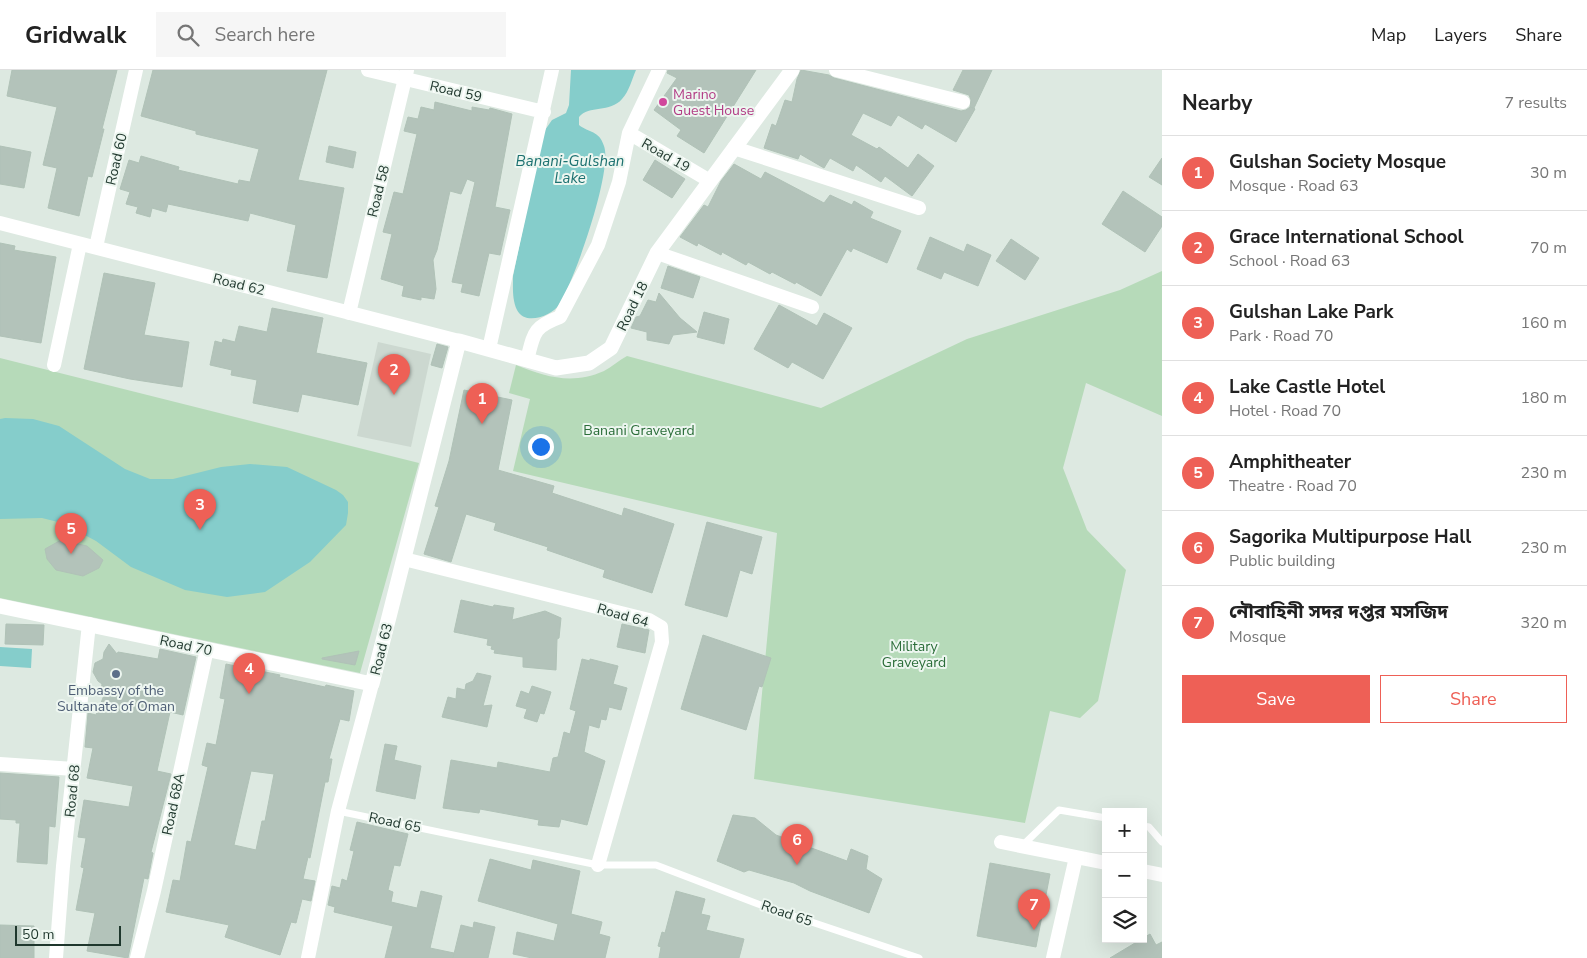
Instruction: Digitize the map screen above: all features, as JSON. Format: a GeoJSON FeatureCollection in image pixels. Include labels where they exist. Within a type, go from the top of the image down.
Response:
{"type":"FeatureCollection","features":[{"type":"Feature","properties":{"kind":"street","name":"Road 60"},"geometry":{"type":"LineString","coordinates":[[96,248],[136,70]]}},
{"type":"Feature","properties":{"kind":"street","name":"Road 59"},"geometry":{"type":"LineString","coordinates":[[368,70],[406,75],[544,112]]}},
{"type":"Feature","properties":{"kind":"street"},"geometry":{"type":"LineString","coordinates":[[484,348],[544,112],[552,70]]}},
{"type":"Feature","properties":{"kind":"street","name":"Road 19"},"geometry":{"type":"LineString","coordinates":[[659,70],[629,133],[710,181]]}},
{"type":"Feature","properties":{"kind":"street","name":"Road 18"},"geometry":{"type":"LineString","coordinates":[[484,348],[556,368],[589,363],[611,348],[657,253],[792,70]]}},
{"type":"Feature","properties":{"kind":"street"},"geometry":{"type":"LineString","coordinates":[[836,70],[963,102]]}},
{"type":"Feature","properties":{"kind":"street","name":"Road 58"},"geometry":{"type":"LineString","coordinates":[[349,313],[406,75]]}},
{"type":"Feature","properties":{"kind":"street"},"geometry":{"type":"LineString","coordinates":[[527,360],[534,335],[540,326],[560,318],[598,245],[619,182],[629,133]]}},
{"type":"Feature","properties":{"kind":"street"},"geometry":{"type":"LineString","coordinates":[[734,148],[919,208]]}},
{"type":"Feature","properties":{"kind":"street","name":"Road 62"},"geometry":{"type":"LineString","coordinates":[[0,223],[484,348]]}},
{"type":"Feature","properties":{"kind":"street"},"geometry":{"type":"LineString","coordinates":[[54,365],[80,244]]}},
{"type":"Feature","properties":{"kind":"street"},"geometry":{"type":"LineString","coordinates":[[657,253],[812,307]]}},
{"type":"Feature","properties":{"kind":"street","name":"Road 63"},"geometry":{"type":"LineString","coordinates":[[308,958],[338,811],[459,341]]}},
{"type":"Feature","properties":{"kind":"street","name":"Road 64"},"geometry":{"type":"LineString","coordinates":[[404,559],[648,620],[661,627],[662,642],[598,865]]}},
{"type":"Feature","properties":{"kind":"street","name":"Road 70"},"geometry":{"type":"LineString","coordinates":[[0,606],[372,684]]}},
{"type":"Feature","properties":{"kind":"street","name":"Road 68"},"geometry":{"type":"LineString","coordinates":[[56,958],[63,866],[89,624]]}},
{"type":"Feature","properties":{"kind":"street","name":"Road 68A"},"geometry":{"type":"LineString","coordinates":[[137,958],[154,891],[206,649]]}},
{"type":"Feature","properties":{"kind":"street"},"geometry":{"type":"LineString","coordinates":[[0,764],[74,769]]}},
{"type":"Feature","properties":{"kind":"street"},"geometry":{"type":"LineString","coordinates":[[1002,842],[1102,862]]}},
{"type":"Feature","properties":{"kind":"street"},"geometry":{"type":"LineString","coordinates":[[1053,958],[1076,857]]}},
{"type":"Feature","properties":{"kind":"street"},"geometry":{"type":"LineString","coordinates":[[1147,872],[1162,875]]}},
{"type":"Feature","properties":{"kind":"lane"},"geometry":{"type":"LineString","coordinates":[[1022,846],[1058,810],[1102,817]]}},
{"type":"Feature","properties":{"kind":"lane","name":"Road 65"},"geometry":{"type":"LineString","coordinates":[[338,811],[598,865],[656,865],[758,904],[919,958]]}},
{"type":"Feature","properties":{"kind":"lane"},"geometry":{"type":"LineString","coordinates":[[1147,827],[1162,842]]}},
{"type":"Feature","properties":{"kind":"shaded area"},"geometry":{"type":"Polygon","coordinates":[[[378,342],[431,354],[411,447],[357,436],[378,342]]]}},
{"type":"Feature","properties":{"kind":"green space"},"geometry":{"type":"Polygon","coordinates":[[[1162,271],[1162,416],[1086,383],[1063,468],[1087,530],[1126,570],[1098,701],[1080,718],[1050,711],[1025,823],[754,779],[777,533],[513,471],[530,399],[509,393],[516,365],[559,378],[581,378],[604,371],[627,356],[821,408],[967,339],[1120,290],[1162,271]]]}},
{"type":"Feature","properties":{"kind":"green space"},"geometry":{"type":"Polygon","coordinates":[[[0,358],[419,463],[360,673],[0,598],[0,358]]]}},
{"type":"Feature","properties":{"kind":"water","name":"Banani-Gulshan Lake"},"geometry":{"type":"Polygon","coordinates":[[[571,70],[636,70],[627,93],[622,99],[612,106],[588,111],[579,117],[579,125],[597,134],[604,146],[603,178],[598,201],[574,274],[559,305],[544,316],[526,318],[521,315],[515,306],[513,276],[543,133],[552,120],[566,113],[569,105],[571,70]]]}},
{"type":"Feature","properties":{"kind":"water"},"geometry":{"type":"Polygon","coordinates":[[[0,419],[33,419],[59,426],[125,469],[150,479],[173,479],[221,467],[250,464],[287,467],[343,495],[348,502],[346,525],[310,562],[265,592],[227,597],[185,590],[131,567],[96,541],[62,523],[42,518],[0,519],[0,419]]]}},
{"type":"Feature","properties":{"kind":"water"},"geometry":{"type":"Polygon","coordinates":[[[0,647],[32,649],[31,668],[0,666],[0,647]]]}},
{"type":"Feature","properties":{"kind":"building"},"geometry":{"type":"Polygon","coordinates":[[[12,70],[117,70],[92,177],[88,176],[79,216],[48,208],[57,168],[43,165],[57,107],[7,96],[12,70]]]}},
{"type":"Feature","properties":{"kind":"building"},"geometry":{"type":"Polygon","coordinates":[[[153,70],[327,70],[298,180],[344,188],[327,278],[287,271],[296,225],[250,213],[248,221],[168,204],[166,212],[152,208],[150,217],[136,213],[138,207],[126,204],[130,192],[120,189],[129,160],[139,163],[141,156],[179,167],[178,170],[238,184],[239,180],[250,182],[259,149],[196,134],[196,131],[141,116],[153,70]]]}},
{"type":"Feature","properties":{"kind":"building"},"geometry":{"type":"Polygon","coordinates":[[[668,70],[756,70],[704,153],[677,136],[681,130],[654,110],[677,78],[667,73],[668,70]]]}},
{"type":"Feature","properties":{"kind":"building"},"geometry":{"type":"Polygon","coordinates":[[[801,70],[829,75],[834,78],[961,111],[970,107],[971,100],[969,95],[953,90],[963,70],[992,70],[975,109],[956,142],[925,124],[922,129],[898,115],[891,126],[863,113],[851,135],[877,149],[879,147],[908,168],[918,154],[934,166],[912,196],[885,176],[881,182],[856,165],[853,171],[830,158],[824,168],[800,154],[798,159],[764,148],[772,124],[776,126],[785,100],[792,102],[801,70]]]}},
{"type":"Feature","properties":{"kind":"building"},"geometry":{"type":"Polygon","coordinates":[[[435,102],[472,111],[472,107],[489,110],[490,108],[512,114],[495,207],[510,210],[500,255],[489,253],[479,296],[461,292],[463,284],[452,282],[475,182],[467,179],[461,194],[450,191],[433,260],[436,289],[434,299],[421,297],[421,300],[402,296],[404,286],[381,279],[392,234],[383,232],[394,192],[403,194],[417,134],[404,131],[408,117],[418,119],[421,107],[434,110],[435,102]]]}},
{"type":"Feature","properties":{"kind":"building"},"geometry":{"type":"Polygon","coordinates":[[[0,146],[31,152],[24,188],[0,184],[0,146]]]}},
{"type":"Feature","properties":{"kind":"building"},"geometry":{"type":"Polygon","coordinates":[[[329,146],[356,152],[353,168],[326,162],[329,146]]]}},
{"type":"Feature","properties":{"kind":"building"},"geometry":{"type":"Polygon","coordinates":[[[1162,158],[1162,185],[1149,177],[1162,158]]]}},
{"type":"Feature","properties":{"kind":"building"},"geometry":{"type":"Polygon","coordinates":[[[655,160],[685,179],[672,198],[643,180],[655,160]]]}},
{"type":"Feature","properties":{"kind":"building"},"geometry":{"type":"Polygon","coordinates":[[[734,164],[761,179],[765,172],[824,203],[830,195],[852,205],[854,201],[873,212],[870,218],[901,231],[887,263],[853,248],[851,252],[847,249],[821,296],[796,282],[795,284],[772,272],[770,274],[748,262],[746,265],[722,252],[721,255],[698,243],[697,246],[680,237],[704,205],[708,207],[721,181],[734,164]]]}},
{"type":"Feature","properties":{"kind":"building"},"geometry":{"type":"Polygon","coordinates":[[[1123,191],[1162,217],[1162,226],[1145,252],[1102,224],[1123,191]]]}},
{"type":"Feature","properties":{"kind":"building"},"geometry":{"type":"Polygon","coordinates":[[[930,237],[964,252],[967,244],[991,255],[978,286],[944,272],[941,279],[917,269],[930,237]]]}},
{"type":"Feature","properties":{"kind":"building"},"geometry":{"type":"Polygon","coordinates":[[[1011,239],[1039,258],[1025,280],[996,261],[1011,239]]]}},
{"type":"Feature","properties":{"kind":"building"},"geometry":{"type":"Polygon","coordinates":[[[0,243],[15,246],[14,250],[56,257],[41,343],[0,336],[0,243]]]}},
{"type":"Feature","properties":{"kind":"building"},"geometry":{"type":"Polygon","coordinates":[[[668,266],[700,277],[693,298],[661,288],[668,266]]]}},
{"type":"Feature","properties":{"kind":"building"},"geometry":{"type":"Polygon","coordinates":[[[104,273],[155,283],[144,335],[189,342],[182,387],[130,379],[84,369],[104,273]]]}},
{"type":"Feature","properties":{"kind":"building"},"geometry":{"type":"Polygon","coordinates":[[[659,293],[680,318],[697,332],[673,335],[669,344],[647,340],[647,332],[631,328],[648,300],[656,302],[659,293]]]}},
{"type":"Feature","properties":{"kind":"building"},"geometry":{"type":"Polygon","coordinates":[[[779,305],[817,326],[824,313],[852,328],[823,379],[792,362],[788,368],[754,349],[779,305]]]}},
{"type":"Feature","properties":{"kind":"building"},"geometry":{"type":"Polygon","coordinates":[[[272,308],[323,318],[316,353],[367,363],[358,405],[302,394],[298,412],[253,403],[257,380],[231,375],[232,370],[210,365],[215,341],[222,343],[223,339],[235,342],[239,326],[267,332],[272,308]]]}},
{"type":"Feature","properties":{"kind":"building"},"geometry":{"type":"Polygon","coordinates":[[[704,312],[729,319],[724,344],[697,337],[704,312]]]}},
{"type":"Feature","properties":{"kind":"building"},"geometry":{"type":"Polygon","coordinates":[[[437,344],[448,347],[442,368],[431,365],[437,344]]]}},
{"type":"Feature","properties":{"kind":"building"},"geometry":{"type":"Polygon","coordinates":[[[464,390],[512,400],[498,470],[554,486],[552,493],[622,516],[624,508],[674,524],[652,593],[603,577],[605,570],[547,550],[548,547],[494,530],[496,523],[466,514],[451,562],[424,554],[439,507],[435,506],[449,461],[464,390]]]}},
{"type":"Feature","properties":{"kind":"building"},"geometry":{"type":"Polygon","coordinates":[[[707,522],[762,537],[752,574],[740,570],[727,617],[685,605],[707,522]]]}},
{"type":"Feature","properties":{"kind":"building"},"geometry":{"type":"Polygon","coordinates":[[[61,540],[87,546],[103,560],[99,568],[83,576],[56,570],[47,559],[45,549],[61,540]]]}},
{"type":"Feature","properties":{"kind":"building"},"geometry":{"type":"Polygon","coordinates":[[[461,600],[493,607],[494,605],[514,608],[512,620],[545,611],[561,618],[559,638],[557,639],[556,670],[523,667],[523,657],[494,653],[495,650],[491,649],[492,646],[487,645],[488,639],[454,632],[461,600]]]}},
{"type":"Feature","properties":{"kind":"building"},"geometry":{"type":"Polygon","coordinates":[[[6,624],[44,625],[43,645],[5,644],[6,624]]]}},
{"type":"Feature","properties":{"kind":"building"},"geometry":{"type":"Polygon","coordinates":[[[622,624],[649,630],[645,653],[617,647],[622,624]]]}},
{"type":"Feature","properties":{"kind":"building"},"geometry":{"type":"Polygon","coordinates":[[[703,635],[771,658],[762,687],[759,686],[746,730],[681,709],[703,635]]]}},
{"type":"Feature","properties":{"kind":"building"},"geometry":{"type":"Polygon","coordinates":[[[109,644],[117,654],[118,652],[158,659],[160,649],[196,657],[183,715],[170,712],[157,771],[171,774],[151,852],[153,853],[148,879],[144,878],[128,958],[87,951],[95,913],[76,910],[84,868],[81,867],[86,838],[78,837],[84,800],[129,807],[133,786],[87,778],[93,748],[85,747],[88,713],[96,715],[105,693],[101,692],[102,684],[93,672],[95,663],[103,659],[104,652],[109,644]]]}},
{"type":"Feature","properties":{"kind":"building"},"geometry":{"type":"Polygon","coordinates":[[[359,651],[355,665],[322,659],[322,658],[359,651]]]}},
{"type":"Feature","properties":{"kind":"building"},"geometry":{"type":"Polygon","coordinates":[[[582,659],[590,661],[590,659],[618,666],[613,684],[627,688],[621,710],[609,707],[606,720],[601,719],[599,728],[589,725],[584,752],[605,761],[587,825],[561,819],[559,827],[538,825],[539,820],[480,809],[479,813],[443,808],[451,760],[497,768],[498,762],[550,772],[553,758],[558,757],[564,732],[570,734],[576,711],[570,709],[582,659]]]}},
{"type":"Feature","properties":{"kind":"building"},"geometry":{"type":"Polygon","coordinates":[[[226,664],[280,675],[279,677],[325,687],[326,685],[354,691],[349,721],[340,719],[329,759],[332,759],[328,782],[325,782],[310,858],[308,857],[303,879],[315,881],[311,901],[302,899],[296,923],[291,922],[280,955],[225,937],[229,925],[166,912],[173,880],[180,881],[187,841],[191,842],[208,767],[202,765],[207,743],[216,745],[225,699],[220,698],[226,664]],[[251,771],[234,845],[256,850],[262,821],[265,821],[274,774],[251,771]]]}},
{"type":"Feature","properties":{"kind":"building"},"geometry":{"type":"Polygon","coordinates":[[[477,673],[491,676],[483,706],[492,705],[487,727],[442,717],[448,697],[456,699],[457,688],[465,690],[466,684],[473,681],[477,673]]]}},
{"type":"Feature","properties":{"kind":"building"},"geometry":{"type":"Polygon","coordinates":[[[532,686],[551,692],[544,714],[540,713],[537,722],[524,718],[527,709],[516,706],[521,691],[529,694],[532,686]]]}},
{"type":"Feature","properties":{"kind":"building"},"geometry":{"type":"Polygon","coordinates":[[[385,744],[397,746],[394,760],[421,766],[415,799],[376,791],[385,744]]]}},
{"type":"Feature","properties":{"kind":"building"},"geometry":{"type":"Polygon","coordinates":[[[0,773],[59,777],[55,827],[49,826],[47,864],[17,862],[20,823],[16,823],[16,820],[0,819],[0,773]]]}},
{"type":"Feature","properties":{"kind":"building"},"geometry":{"type":"Polygon","coordinates":[[[733,815],[755,818],[776,835],[847,861],[851,849],[868,856],[866,869],[882,879],[869,913],[794,883],[749,870],[744,872],[717,861],[733,815]]]}},
{"type":"Feature","properties":{"kind":"building"},"geometry":{"type":"Polygon","coordinates":[[[357,822],[408,834],[400,866],[394,865],[388,890],[393,892],[391,902],[417,908],[421,891],[442,896],[430,948],[454,953],[453,958],[385,958],[393,926],[334,912],[335,907],[328,905],[332,886],[340,888],[342,879],[347,881],[354,851],[350,850],[357,822]]]}},
{"type":"Feature","properties":{"kind":"building"},"geometry":{"type":"Polygon","coordinates":[[[490,859],[531,870],[533,860],[580,871],[571,914],[602,922],[599,934],[610,937],[605,958],[532,958],[513,954],[517,932],[554,941],[558,924],[478,901],[490,859]]]}},
{"type":"Feature","properties":{"kind":"building"},"geometry":{"type":"Polygon","coordinates":[[[990,863],[1050,874],[1036,947],[977,936],[990,863]]]}},
{"type":"Feature","properties":{"kind":"building"},"geometry":{"type":"Polygon","coordinates":[[[676,891],[705,899],[701,914],[710,916],[706,930],[744,939],[739,958],[659,958],[661,947],[658,946],[662,932],[665,933],[676,891]]]}},
{"type":"Feature","properties":{"kind":"building"},"geometry":{"type":"Polygon","coordinates":[[[474,922],[495,927],[488,958],[453,958],[461,925],[473,928],[474,922]]]}},
{"type":"Feature","properties":{"kind":"building"},"geometry":{"type":"Polygon","coordinates":[[[0,925],[34,926],[34,958],[0,958],[0,925]]]}},
{"type":"Feature","properties":{"kind":"building"},"geometry":{"type":"Polygon","coordinates":[[[1150,934],[1156,945],[1162,942],[1162,958],[1110,958],[1135,943],[1147,943],[1147,936],[1150,934]]]}},
{"type":"Feature","properties":{"kind":"place","name":"Marino Guest House"},"geometry":{"type":"Point","coordinates":[663,102]}},
{"type":"Feature","properties":{"kind":"place","name":"Grace International School"},"geometry":{"type":"Point","coordinates":[394,395]}},
{"type":"Feature","properties":{"kind":"place","name":"Gulshan Society Mosque"},"geometry":{"type":"Point","coordinates":[482,424]}},
{"type":"Feature","properties":{"kind":"place","name":"Gulshan Lake Park"},"geometry":{"type":"Point","coordinates":[200,530]}},
{"type":"Feature","properties":{"kind":"place","name":"Amphitheater"},"geometry":{"type":"Point","coordinates":[71,554]}},
{"type":"Feature","properties":{"kind":"place","name":"Embassy of the Sultanate of Oman"},"geometry":{"type":"Point","coordinates":[116,674]}},
{"type":"Feature","properties":{"kind":"place","name":"Lake Castle Hotel"},"geometry":{"type":"Point","coordinates":[249,694]}},
{"type":"Feature","properties":{"kind":"place","name":"Sagorika Multipurpose Hall"},"geometry":{"type":"Point","coordinates":[797,865]}},
{"type":"Feature","properties":{"kind":"place","name":"নৌবাহিনী সদর দপ্তর মসজিদ"},"geometry":{"type":"Point","coordinates":[1034,930]}},
{"type":"Feature","properties":{"kind":"park label","name":"Banani Graveyard"},"geometry":{"type":"Point","coordinates":[639,430]}},
{"type":"Feature","properties":{"kind":"park label","name":"Military Graveyard"},"geometry":{"type":"Point","coordinates":[914,654]}}]}
